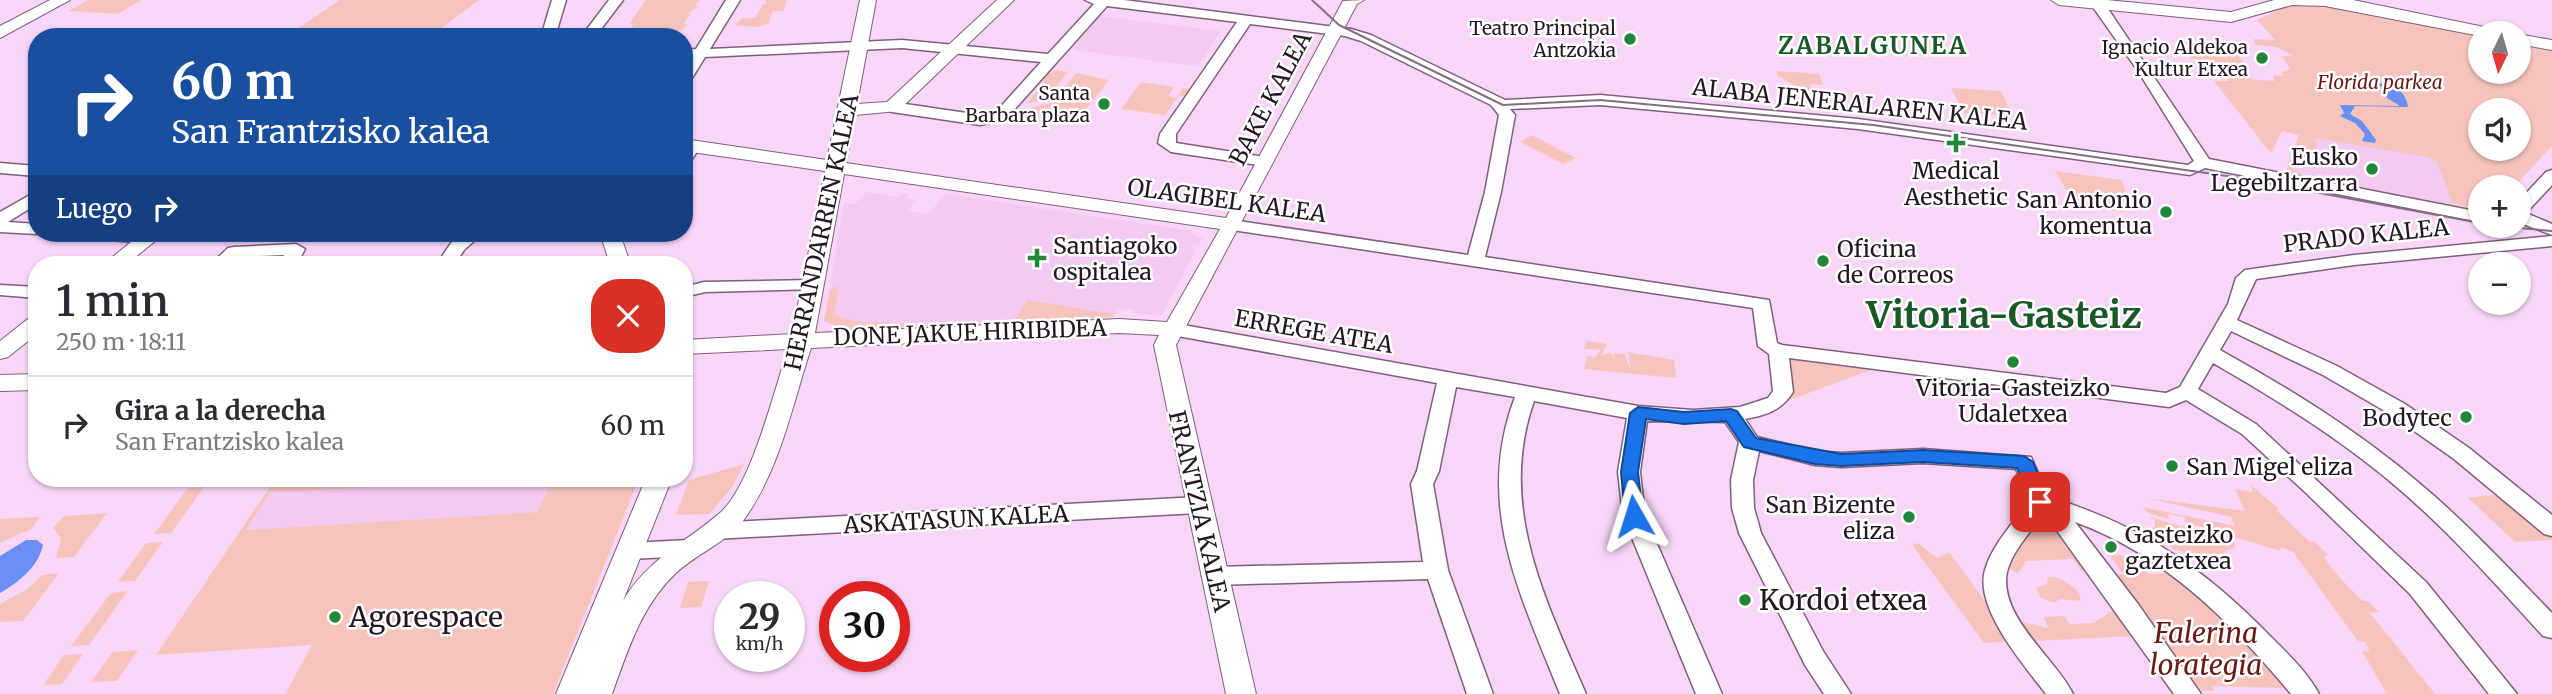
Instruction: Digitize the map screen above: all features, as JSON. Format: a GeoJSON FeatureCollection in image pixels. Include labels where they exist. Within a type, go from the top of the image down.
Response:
{"type":"FeatureCollection","features":[{"type":"Feature","properties":{"kind":"main road"},"geometry":{"type":"LineString","coordinates":[[0,33],[62,0]]}},
{"type":"Feature","properties":{"kind":"main road","name":"HERRANDARREN KALEA"},"geometry":{"type":"LineString","coordinates":[[597,694],[631,610],[654,578],[732,517],[750,493],[802,340],[834,167],[849,110],[868,0]]}},
{"type":"Feature","properties":{"kind":"main road"},"geometry":{"type":"LineString","coordinates":[[849,110],[892,107],[1006,0]]}},
{"type":"Feature","properties":{"kind":"main road","name":"BAKE KALEA"},"geometry":{"type":"LineString","coordinates":[[1172,329],[1232,225],[1352,0]]}},
{"type":"Feature","properties":{"kind":"main road"},"geometry":{"type":"LineString","coordinates":[[2059,0],[2225,17],[2243,16],[2277,2],[2331,1],[2468,29]]}},
{"type":"Feature","properties":{"kind":"main road"},"geometry":{"type":"LineString","coordinates":[[2531,42],[2552,46]]}},
{"type":"Feature","properties":{"kind":"main road","name":"OLAGIBEL KALEA"},"geometry":{"type":"LineString","coordinates":[[693,151],[834,167],[1232,225]]}},
{"type":"Feature","properties":{"kind":"main road"},"geometry":{"type":"LineString","coordinates":[[124,256],[142,242]]}},
{"type":"Feature","properties":{"kind":"main road","name":"DONE JAKUE HIRIBIDEA"},"geometry":{"type":"LineString","coordinates":[[693,346],[1119,326],[1172,329]]}},
{"type":"Feature","properties":{"kind":"main road","name":"FRANTZIA KALEA"},"geometry":{"type":"LineString","coordinates":[[1172,329],[1164,351],[1241,694]]}},
{"type":"Feature","properties":{"kind":"main road"},"geometry":{"type":"LineString","coordinates":[[0,352],[28,330]]}},
{"type":"Feature","properties":{"kind":"main road"},"geometry":{"type":"LineString","coordinates":[[0,383],[28,382]]}},
{"type":"Feature","properties":{"kind":"main road"},"geometry":{"type":"LineString","coordinates":[[571,694],[655,487]]}},
{"type":"Feature","properties":{"kind":"street"},"geometry":{"type":"LineString","coordinates":[[551,28],[559,0]]}},
{"type":"Feature","properties":{"kind":"street"},"geometry":{"type":"LineString","coordinates":[[595,28],[616,0]]}},
{"type":"Feature","properties":{"kind":"street"},"geometry":{"type":"LineString","coordinates":[[693,66],[733,0]]}},
{"type":"Feature","properties":{"kind":"street"},"geometry":{"type":"LineString","coordinates":[[892,107],[980,120],[1004,114],[1052,59],[1097,1],[1337,30],[1366,38],[1503,104],[1507,115],[1493,192],[1475,260]]}},
{"type":"Feature","properties":{"kind":"street"},"geometry":{"type":"LineString","coordinates":[[2097,2],[2203,163]]}},
{"type":"Feature","properties":{"kind":"street"},"geometry":{"type":"LineString","coordinates":[[1246,20],[1168,134],[1166,143],[1171,147],[1265,162]]}},
{"type":"Feature","properties":{"kind":"street"},"geometry":{"type":"LineString","coordinates":[[693,53],[859,45],[955,47],[1052,59]]}},
{"type":"Feature","properties":{"kind":"street","name":"ALABA JENERALAREN KALEA"},"geometry":{"type":"LineString","coordinates":[[1503,104],[1600,100],[1873,125],[2190,170],[2203,163],[2468,215]]}},
{"type":"Feature","properties":{"kind":"street"},"geometry":{"type":"LineString","coordinates":[[0,168],[28,170]]}},
{"type":"Feature","properties":{"kind":"street"},"geometry":{"type":"LineString","coordinates":[[2531,198],[2552,175]]}},
{"type":"Feature","properties":{"kind":"street"},"geometry":{"type":"LineString","coordinates":[[0,220],[28,202]]}},
{"type":"Feature","properties":{"kind":"street"},"geometry":{"type":"LineString","coordinates":[[2531,223],[2552,230]]}},
{"type":"Feature","properties":{"kind":"street","name":"OLAGIBEL KALEA"},"geometry":{"type":"LineString","coordinates":[[1232,225],[1762,304],[1768,346],[1778,351]]}},
{"type":"Feature","properties":{"kind":"street"},"geometry":{"type":"LineString","coordinates":[[0,227],[28,229]]}},
{"type":"Feature","properties":{"kind":"street","name":"PRADO KALEA"},"geometry":{"type":"LineString","coordinates":[[2226,323],[2245,278],[2269,269],[2552,241]]}},
{"type":"Feature","properties":{"kind":"street"},"geometry":{"type":"LineString","coordinates":[[451,256],[463,242]]}},
{"type":"Feature","properties":{"kind":"street"},"geometry":{"type":"LineString","coordinates":[[243,256],[292,248],[296,250],[293,256]]}},
{"type":"Feature","properties":{"kind":"street"},"geometry":{"type":"LineString","coordinates":[[693,290],[704,287],[812,285]]}},
{"type":"Feature","properties":{"kind":"street"},"geometry":{"type":"LineString","coordinates":[[0,290],[28,292]]}},
{"type":"Feature","properties":{"kind":"street"},"geometry":{"type":"LineString","coordinates":[[1778,351],[2169,400],[2187,391],[2226,323],[2316,363],[2385,401],[2460,451],[2552,528]]}},
{"type":"Feature","properties":{"kind":"street","name":"ERREGE ATEA"},"geometry":{"type":"LineString","coordinates":[[1172,329],[1638,413],[1684,418],[1731,415],[1767,405],[1782,397],[1778,351]]}},
{"type":"Feature","properties":{"kind":"street"},"geometry":{"type":"LineString","coordinates":[[2209,352],[2336,430],[2409,486],[2478,551],[2552,629]]}},
{"type":"Feature","properties":{"kind":"street"},"geometry":{"type":"LineString","coordinates":[[1448,379],[1428,471],[1422,484],[1436,570],[1480,694]]}},
{"type":"Feature","properties":{"kind":"street"},"geometry":{"type":"LineString","coordinates":[[2187,391],[2249,429],[2313,486],[2418,588],[2504,694]]}},
{"type":"Feature","properties":{"kind":"street"},"geometry":{"type":"LineString","coordinates":[[1527,393],[1510,451],[1509,494],[1513,528],[1573,694]]}},
{"type":"Feature","properties":{"kind":"street"},"geometry":{"type":"LineString","coordinates":[[1638,413],[1629,472],[1634,516],[1709,694]]}},
{"type":"Feature","properties":{"kind":"street"},"geometry":{"type":"LineString","coordinates":[[1731,415],[1751,442],[1815,458],[1841,460],[1923,456],[2024,462],[2040,502],[2063,523],[2080,545],[2188,694]]}},
{"type":"Feature","properties":{"kind":"street"},"geometry":{"type":"LineString","coordinates":[[1751,442],[1742,480],[1743,508],[1751,533],[1814,658],[1838,694]]}},
{"type":"Feature","properties":{"kind":"street"},"geometry":{"type":"LineString","coordinates":[[2040,502],[1995,575],[1997,593],[2007,619],[2060,694]]}},
{"type":"Feature","properties":{"kind":"street"},"geometry":{"type":"LineString","coordinates":[[2040,502],[2123,533],[2181,568],[2256,638],[2306,694]]}},
{"type":"Feature","properties":{"kind":"street","name":"ASKATASUN KALEA"},"geometry":{"type":"LineString","coordinates":[[714,531],[1198,505]]}},
{"type":"Feature","properties":{"kind":"street"},"geometry":{"type":"LineString","coordinates":[[630,551],[689,548]]}},
{"type":"Feature","properties":{"kind":"street"},"geometry":{"type":"LineString","coordinates":[[1214,576],[1436,570]]}},
{"type":"Feature","properties":{"kind":"shaded area"},"geometry":{"type":"Polygon","coordinates":[[[1100,16],[1221,31],[1197,66],[1073,50],[1100,16]]]}},
{"type":"Feature","properties":{"kind":"shaded area"},"geometry":{"type":"Polygon","coordinates":[[[1347,23],[1472,87],[1344,29],[1347,23]]]}},
{"type":"Feature","properties":{"kind":"shaded area"},"geometry":{"type":"Polygon","coordinates":[[[1484,92],[1507,98],[1601,96],[1889,123],[2211,169],[2468,216],[2468,223],[2231,177],[1924,134],[1597,102],[1520,108],[1484,92]]]}},
{"type":"Feature","properties":{"kind":"shaded area","name":"Eusko Legebiltzarra"},"geometry":{"type":"Polygon","coordinates":[[[2307,134],[2428,157],[2437,162],[2452,203],[2447,206],[2293,176],[2286,171],[2307,134]]]}},
{"type":"Feature","properties":{"kind":"shaded area","name":"Santiagoko ospitalea"},"geometry":{"type":"Polygon","coordinates":[[[866,192],[895,197],[908,193],[908,198],[917,200],[908,211],[928,214],[946,194],[1193,231],[1192,234],[1203,238],[1199,245],[1193,244],[1191,248],[1197,249],[1161,316],[1134,313],[1135,309],[1119,309],[1113,317],[847,330],[824,321],[844,203],[855,204],[866,192]]]}},
{"type":"Feature","properties":{"kind":"shaded area"},"geometry":{"type":"Polygon","coordinates":[[[273,487],[549,487],[537,512],[245,530],[273,487]]]}},
{"type":"Feature","properties":{"kind":"green space"},"geometry":{"type":"Polygon","coordinates":[[[88,0],[142,0],[117,14],[68,11],[88,0]]]}},
{"type":"Feature","properties":{"kind":"green space"},"geometry":{"type":"Polygon","coordinates":[[[340,0],[479,0],[442,28],[298,28],[340,0]]]}},
{"type":"Feature","properties":{"kind":"green space"},"geometry":{"type":"Polygon","coordinates":[[[646,0],[700,0],[694,6],[700,6],[687,13],[690,14],[684,24],[688,24],[683,28],[630,28],[634,25],[629,24],[646,0]]]}},
{"type":"Feature","properties":{"kind":"green space"},"geometry":{"type":"Polygon","coordinates":[[[765,0],[787,0],[783,11],[773,11],[768,24],[756,27],[735,25],[742,18],[755,18],[763,4],[767,4],[765,0]]]}},
{"type":"Feature","properties":{"kind":"green space","name":"Florida parkea"},"geometry":{"type":"Polygon","coordinates":[[[2290,5],[2329,6],[2468,33],[2468,84],[2531,84],[2531,45],[2552,49],[2552,146],[2525,175],[2468,175],[2468,207],[2452,203],[2437,162],[2428,157],[2315,138],[2318,155],[2298,152],[2299,159],[2292,162],[2294,170],[2311,180],[2293,176],[2286,171],[2299,135],[2282,131],[2272,152],[2269,151],[2214,81],[2229,81],[2214,61],[2192,59],[2176,39],[2236,50],[2251,79],[2274,81],[2274,75],[2283,76],[2282,72],[2290,69],[2282,56],[2293,56],[2277,47],[2255,45],[2254,39],[2275,40],[2257,20],[2290,5]]]}},
{"type":"Feature","properties":{"kind":"green space"},"geometry":{"type":"Polygon","coordinates":[[[1056,70],[1068,72],[1045,100],[1026,104],[1045,82],[1037,80],[1056,70]]]}},
{"type":"Feature","properties":{"kind":"green space"},"geometry":{"type":"Polygon","coordinates":[[[1777,71],[1819,74],[1823,85],[1811,84],[1812,96],[1797,94],[1794,85],[1778,76],[1777,71]]]}},
{"type":"Feature","properties":{"kind":"green space"},"geometry":{"type":"Polygon","coordinates":[[[1076,73],[1109,80],[1075,123],[1042,120],[1045,115],[1029,113],[1033,107],[1052,103],[1076,73]]]}},
{"type":"Feature","properties":{"kind":"green space"},"geometry":{"type":"Polygon","coordinates":[[[1141,82],[1174,87],[1168,96],[1176,98],[1183,88],[1195,90],[1186,97],[1179,95],[1165,115],[1121,109],[1141,82]]]}},
{"type":"Feature","properties":{"kind":"green space"},"geometry":{"type":"Polygon","coordinates":[[[1951,88],[2001,91],[2012,115],[1964,113],[1951,88]]]}},
{"type":"Feature","properties":{"kind":"green space"},"geometry":{"type":"Polygon","coordinates":[[[1532,135],[1576,158],[1563,164],[1520,142],[1532,135]]]}},
{"type":"Feature","properties":{"kind":"green space"},"geometry":{"type":"Polygon","coordinates":[[[2055,171],[2122,180],[2129,202],[2111,203],[2125,212],[2077,207],[2055,171]]]}},
{"type":"Feature","properties":{"kind":"green space"},"geometry":{"type":"Polygon","coordinates":[[[839,287],[834,315],[861,321],[907,324],[907,327],[847,330],[824,321],[830,291],[839,287]]]}},
{"type":"Feature","properties":{"kind":"green space"},"geometry":{"type":"Polygon","coordinates":[[[1027,300],[1115,314],[1113,317],[1013,322],[1027,300]]]}},
{"type":"Feature","properties":{"kind":"green space"},"geometry":{"type":"Polygon","coordinates":[[[1586,341],[1607,344],[1601,355],[1611,353],[1614,358],[1614,353],[1625,354],[1630,370],[1628,352],[1674,360],[1676,378],[1584,369],[1587,356],[1595,357],[1601,350],[1584,349],[1586,341]]]}},
{"type":"Feature","properties":{"kind":"green space"},"geometry":{"type":"Polygon","coordinates":[[[1784,356],[1876,368],[1787,401],[1784,356]]]}},
{"type":"Feature","properties":{"kind":"green space"},"geometry":{"type":"Polygon","coordinates":[[[744,464],[733,486],[709,514],[676,515],[686,487],[693,487],[693,479],[744,464]]]}},
{"type":"Feature","properties":{"kind":"green space"},"geometry":{"type":"Polygon","coordinates":[[[2251,485],[2279,509],[2276,510],[2310,542],[2314,541],[2328,555],[2324,556],[2341,579],[2363,601],[2368,601],[2379,612],[2370,613],[2435,694],[2387,694],[2362,651],[2370,652],[2365,642],[2358,641],[2293,552],[2281,547],[2280,551],[2185,522],[2185,517],[2168,514],[2169,519],[2150,514],[2142,507],[2235,526],[2231,517],[2146,498],[2245,511],[2235,489],[2253,492],[2251,485]]]}},
{"type":"Feature","properties":{"kind":"green space"},"geometry":{"type":"Polygon","coordinates":[[[204,487],[171,533],[154,534],[188,488],[204,487]]]}},
{"type":"Feature","properties":{"kind":"green space"},"geometry":{"type":"Polygon","coordinates":[[[270,487],[363,487],[270,492],[246,530],[537,512],[549,487],[635,487],[553,694],[285,694],[312,645],[156,655],[270,487]]]}},
{"type":"Feature","properties":{"kind":"green space"},"geometry":{"type":"Polygon","coordinates":[[[2507,493],[2552,535],[2552,540],[2515,542],[2468,498],[2507,493]]]}},
{"type":"Feature","properties":{"kind":"green space"},"geometry":{"type":"Polygon","coordinates":[[[107,513],[74,557],[56,558],[61,538],[53,528],[64,516],[107,513]]]}},
{"type":"Feature","properties":{"kind":"green space"},"geometry":{"type":"Polygon","coordinates":[[[2038,513],[2053,517],[2091,570],[2081,571],[2073,559],[2026,561],[2018,573],[2009,569],[2038,513]]]}},
{"type":"Feature","properties":{"kind":"green space"},"geometry":{"type":"Polygon","coordinates":[[[40,517],[31,529],[0,543],[0,519],[40,517]]]}},
{"type":"Feature","properties":{"kind":"green space"},"geometry":{"type":"Polygon","coordinates":[[[2150,517],[2234,541],[2235,548],[2226,550],[2225,554],[2218,553],[2218,557],[2206,556],[2206,559],[2173,549],[2156,533],[2168,533],[2164,529],[2151,532],[2166,546],[2161,548],[2119,525],[2148,530],[2155,527],[2155,520],[2150,517]]]}},
{"type":"Feature","properties":{"kind":"green space"},"geometry":{"type":"Polygon","coordinates":[[[163,542],[135,581],[118,582],[146,543],[163,542]]]}},
{"type":"Feature","properties":{"kind":"green space"},"geometry":{"type":"Polygon","coordinates":[[[1918,543],[1937,558],[1949,552],[2014,641],[1984,643],[1912,545],[1918,543]]]}},
{"type":"Feature","properties":{"kind":"green space","name":"Falerina lorategia"},"geometry":{"type":"Polygon","coordinates":[[[2121,555],[2145,568],[2149,574],[2173,573],[2231,625],[2288,688],[2212,686],[2214,691],[2191,690],[2108,574],[2123,574],[2110,556],[2121,555]]]}},
{"type":"Feature","properties":{"kind":"green space"},"geometry":{"type":"Polygon","coordinates":[[[59,573],[23,621],[0,622],[0,604],[28,589],[42,575],[59,573]]]}},
{"type":"Feature","properties":{"kind":"green space"},"geometry":{"type":"Polygon","coordinates":[[[2048,577],[2058,578],[2069,584],[2081,601],[2060,599],[2054,603],[2040,597],[2036,588],[2047,584],[2048,577]]]}},
{"type":"Feature","properties":{"kind":"green space"},"geometry":{"type":"Polygon","coordinates":[[[709,581],[701,607],[680,608],[688,582],[709,581]]]}},
{"type":"Feature","properties":{"kind":"green space"},"geometry":{"type":"Polygon","coordinates":[[[128,591],[89,645],[71,646],[111,593],[128,591]]]}},
{"type":"Feature","properties":{"kind":"green space"},"geometry":{"type":"Polygon","coordinates":[[[2117,608],[2136,636],[2031,641],[2018,621],[2048,628],[2044,617],[2064,616],[2070,624],[2093,623],[2117,608]]]}},
{"type":"Feature","properties":{"kind":"green space"},"geometry":{"type":"Polygon","coordinates":[[[138,650],[117,681],[91,682],[113,652],[138,650]]]}},
{"type":"Feature","properties":{"kind":"green space"},"geometry":{"type":"Polygon","coordinates":[[[83,654],[62,684],[43,685],[64,655],[83,654]]]}},
{"type":"Feature","properties":{"kind":"water"},"geometry":{"type":"Polygon","coordinates":[[[2375,83],[2387,84],[2397,89],[2404,96],[2408,107],[2355,106],[2350,114],[2362,121],[2376,140],[2375,143],[2362,141],[2365,134],[2355,123],[2340,116],[2344,113],[2340,105],[2400,106],[2387,98],[2385,91],[2373,86],[2375,83]]]}},
{"type":"Feature","properties":{"kind":"water"},"geometry":{"type":"Polygon","coordinates":[[[26,540],[37,540],[43,545],[37,560],[27,573],[0,593],[0,556],[26,540]]]}},
{"type":"Feature","properties":{"kind":"tram line"},"geometry":{"type":"LineString","coordinates":[[1312,0],[1339,25],[1503,105],[1600,100],[1873,125],[2234,177],[2468,221]]}},
{"type":"Feature","properties":{"kind":"tram line"},"geometry":{"type":"LineString","coordinates":[[2531,229],[2552,231]]}},
{"type":"Feature","properties":{"kind":"place","name":"Teatro Principal Antzokia"},"geometry":{"type":"Point","coordinates":[1630,39]}},
{"type":"Feature","properties":{"kind":"place","name":"Ignacio Aldekoa Kultur Etxea"},"geometry":{"type":"Point","coordinates":[2262,58]}},
{"type":"Feature","properties":{"kind":"place","name":"Santa Barbara plaza"},"geometry":{"type":"Point","coordinates":[1104,104]}},
{"type":"Feature","properties":{"kind":"place","name":"Medical Aesthetic"},"geometry":{"type":"Point","coordinates":[1956,143]}},
{"type":"Feature","properties":{"kind":"place","name":"Eusko Legebiltzarra"},"geometry":{"type":"Point","coordinates":[2372,169]}},
{"type":"Feature","properties":{"kind":"place","name":"San Antonio komentua"},"geometry":{"type":"Point","coordinates":[2166,212]}},
{"type":"Feature","properties":{"kind":"place","name":"Santiagoko ospitalea"},"geometry":{"type":"Point","coordinates":[1037,258]}},
{"type":"Feature","properties":{"kind":"place","name":"Oficina de Correos"},"geometry":{"type":"Point","coordinates":[1823,261]}},
{"type":"Feature","properties":{"kind":"place","name":"Vitoria-Gasteizko Udaletxea"},"geometry":{"type":"Point","coordinates":[2013,362]}},
{"type":"Feature","properties":{"kind":"place","name":"Bodytec"},"geometry":{"type":"Point","coordinates":[2466,417]}},
{"type":"Feature","properties":{"kind":"place","name":"San Migel eliza"},"geometry":{"type":"Point","coordinates":[2172,466]}},
{"type":"Feature","properties":{"kind":"place","name":"San Bizente eliza"},"geometry":{"type":"Point","coordinates":[1909,517]}},
{"type":"Feature","properties":{"kind":"place","name":"Gasteizko gaztetxea"},"geometry":{"type":"Point","coordinates":[2111,547]}},
{"type":"Feature","properties":{"kind":"place","name":"Kordoi etxea"},"geometry":{"type":"Point","coordinates":[1745,600]}},
{"type":"Feature","properties":{"kind":"place","name":"Agorespace"},"geometry":{"type":"Point","coordinates":[335,617]}},
{"type":"Feature","properties":{"kind":"district","name":"ZABALGUNEA"},"geometry":{"type":"Point","coordinates":[1873,45]}},
{"type":"Feature","properties":{"kind":"district","name":"Vitoria-Gasteiz"},"geometry":{"type":"Point","coordinates":[2004,315]}},
{"type":"Feature","properties":{"kind":"route"},"geometry":{"type":"LineString","coordinates":[[1634,516],[1629,472],[1638,413],[1684,418],[1731,415],[1751,442],[1815,458],[1841,460],[1923,456],[2024,462],[2040,502]]}}]}
